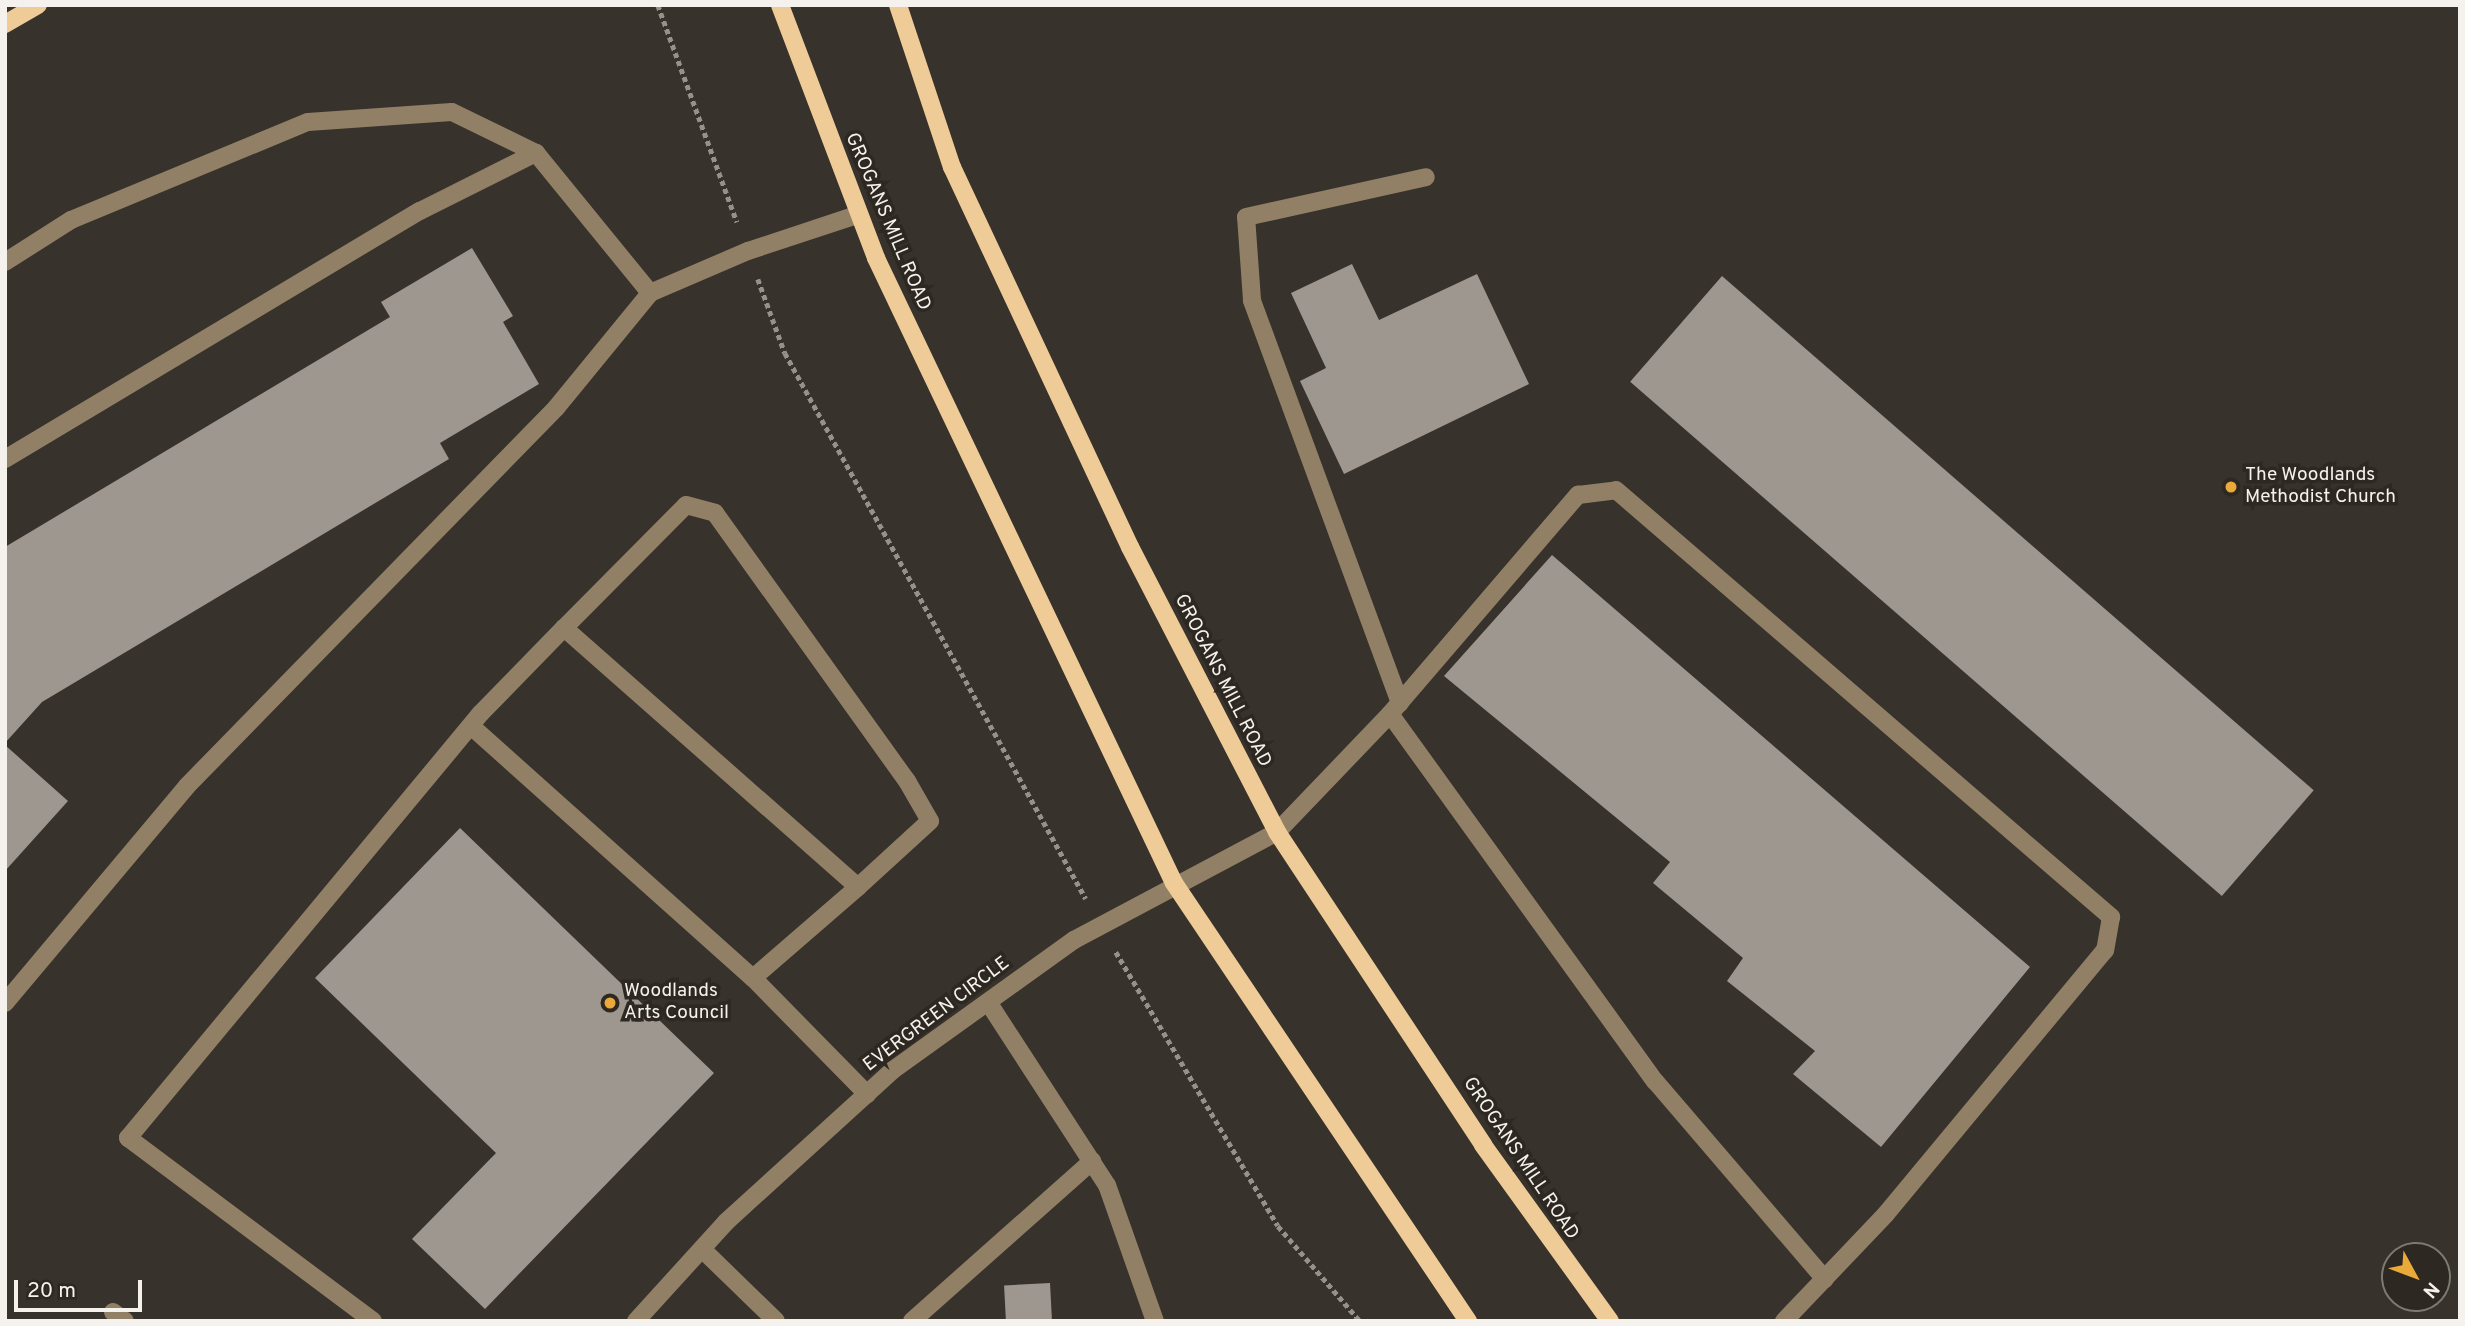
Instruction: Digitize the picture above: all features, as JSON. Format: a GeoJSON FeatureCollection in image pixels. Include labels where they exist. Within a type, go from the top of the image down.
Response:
{"type":"FeatureCollection","features":[{"type":"Feature","properties":{"kind":"main road"},"geometry":{"type":"LineString","coordinates":[[5,24],[38,5]]}},
{"type":"Feature","properties":{"kind":"main road","name":"GROGANS MILL ROAD"},"geometry":{"type":"LineString","coordinates":[[780,5],[857,215],[1174,883],[1468,1321]]}},
{"type":"Feature","properties":{"kind":"main road","name":"GROGANS MILL ROAD"},"geometry":{"type":"LineString","coordinates":[[898,5],[952,167],[1130,547],[1277,832],[1483,1145],[1610,1321]]}},
{"type":"Feature","properties":{"kind":"street"},"geometry":{"type":"LineString","coordinates":[[5,262],[71,220],[308,122],[452,112],[537,153],[650,293]]}},
{"type":"Feature","properties":{"kind":"street"},"geometry":{"type":"LineString","coordinates":[[5,459],[420,211],[537,153]]}},
{"type":"Feature","properties":{"kind":"street"},"geometry":{"type":"LineString","coordinates":[[1426,177],[1246,217],[1252,300],[1395,709],[1655,1082],[1825,1279],[1784,1321]]}},
{"type":"Feature","properties":{"kind":"street"},"geometry":{"type":"LineString","coordinates":[[5,1003],[187,786],[556,408],[650,293],[748,251],[857,215]]}},
{"type":"Feature","properties":{"kind":"street","name":"EVERGREEN CIRCLE"},"geometry":{"type":"LineString","coordinates":[[636,1321],[702,1249],[867,1094],[988,1002],[1100,925],[1174,883],[1277,832],[1395,709],[1578,495],[1616,490],[2111,917],[2105,950],[1886,1214],[1825,1279]]}},
{"type":"Feature","properties":{"kind":"street"},"geometry":{"type":"LineString","coordinates":[[373,1321],[128,1138],[471,726],[685,505],[715,513],[907,781],[930,821],[753,978]]}},
{"type":"Feature","properties":{"kind":"street"},"geometry":{"type":"LineString","coordinates":[[565,628],[858,887]]}},
{"type":"Feature","properties":{"kind":"street"},"geometry":{"type":"LineString","coordinates":[[471,726],[753,978],[867,1094]]}},
{"type":"Feature","properties":{"kind":"street"},"geometry":{"type":"LineString","coordinates":[[988,1002],[1107,1185],[1155,1321]]}},
{"type":"Feature","properties":{"kind":"street"},"geometry":{"type":"LineString","coordinates":[[912,1321],[1092,1161]]}},
{"type":"Feature","properties":{"kind":"street"},"geometry":{"type":"LineString","coordinates":[[702,1249],[776,1321]]}},
{"type":"Feature","properties":{"kind":"path"},"geometry":{"type":"LineString","coordinates":[[659,5],[785,353],[1100,925],[1278,1226],[1360,1321]]}},
{"type":"Feature","properties":{"kind":"building"},"geometry":{"type":"Polygon","coordinates":[[[472,248],[513,316],[503,322],[539,384],[440,443],[449,459],[42,702],[5,743],[5,547],[390,317],[381,302],[472,248]]]}},
{"type":"Feature","properties":{"kind":"building"},"geometry":{"type":"Polygon","coordinates":[[[1352,264],[1379,320],[1477,274],[1529,384],[1344,474],[1300,381],[1326,368],[1291,293],[1352,264]]]}},
{"type":"Feature","properties":{"kind":"building"},"geometry":{"type":"Polygon","coordinates":[[[1722,276],[2314,790],[2222,896],[1630,382],[1722,276]]]}},
{"type":"Feature","properties":{"kind":"building"},"geometry":{"type":"Polygon","coordinates":[[[1552,555],[2030,967],[1881,1147],[1793,1074],[1815,1051],[1727,981],[1743,958],[1653,883],[1670,862],[1444,676],[1552,555]]]}},
{"type":"Feature","properties":{"kind":"building"},"geometry":{"type":"Polygon","coordinates":[[[5,745],[68,801],[5,871],[5,745]]]}},
{"type":"Feature","properties":{"kind":"building"},"geometry":{"type":"Polygon","coordinates":[[[460,828],[714,1073],[485,1309],[412,1239],[496,1153],[315,978],[460,828]]]}},
{"type":"Feature","properties":{"kind":"building"},"geometry":{"type":"Polygon","coordinates":[[[1050,1283],[1052,1321],[1006,1321],[1004,1285],[1050,1283]]]}},
{"type":"Feature","properties":{"kind":"place","name":"The Woodlands Methodist Church"},"geometry":{"type":"Point","coordinates":[2231,487]}},
{"type":"Feature","properties":{"kind":"place","name":"Woodlands Arts Council"},"geometry":{"type":"Point","coordinates":[610,1003]}}]}
